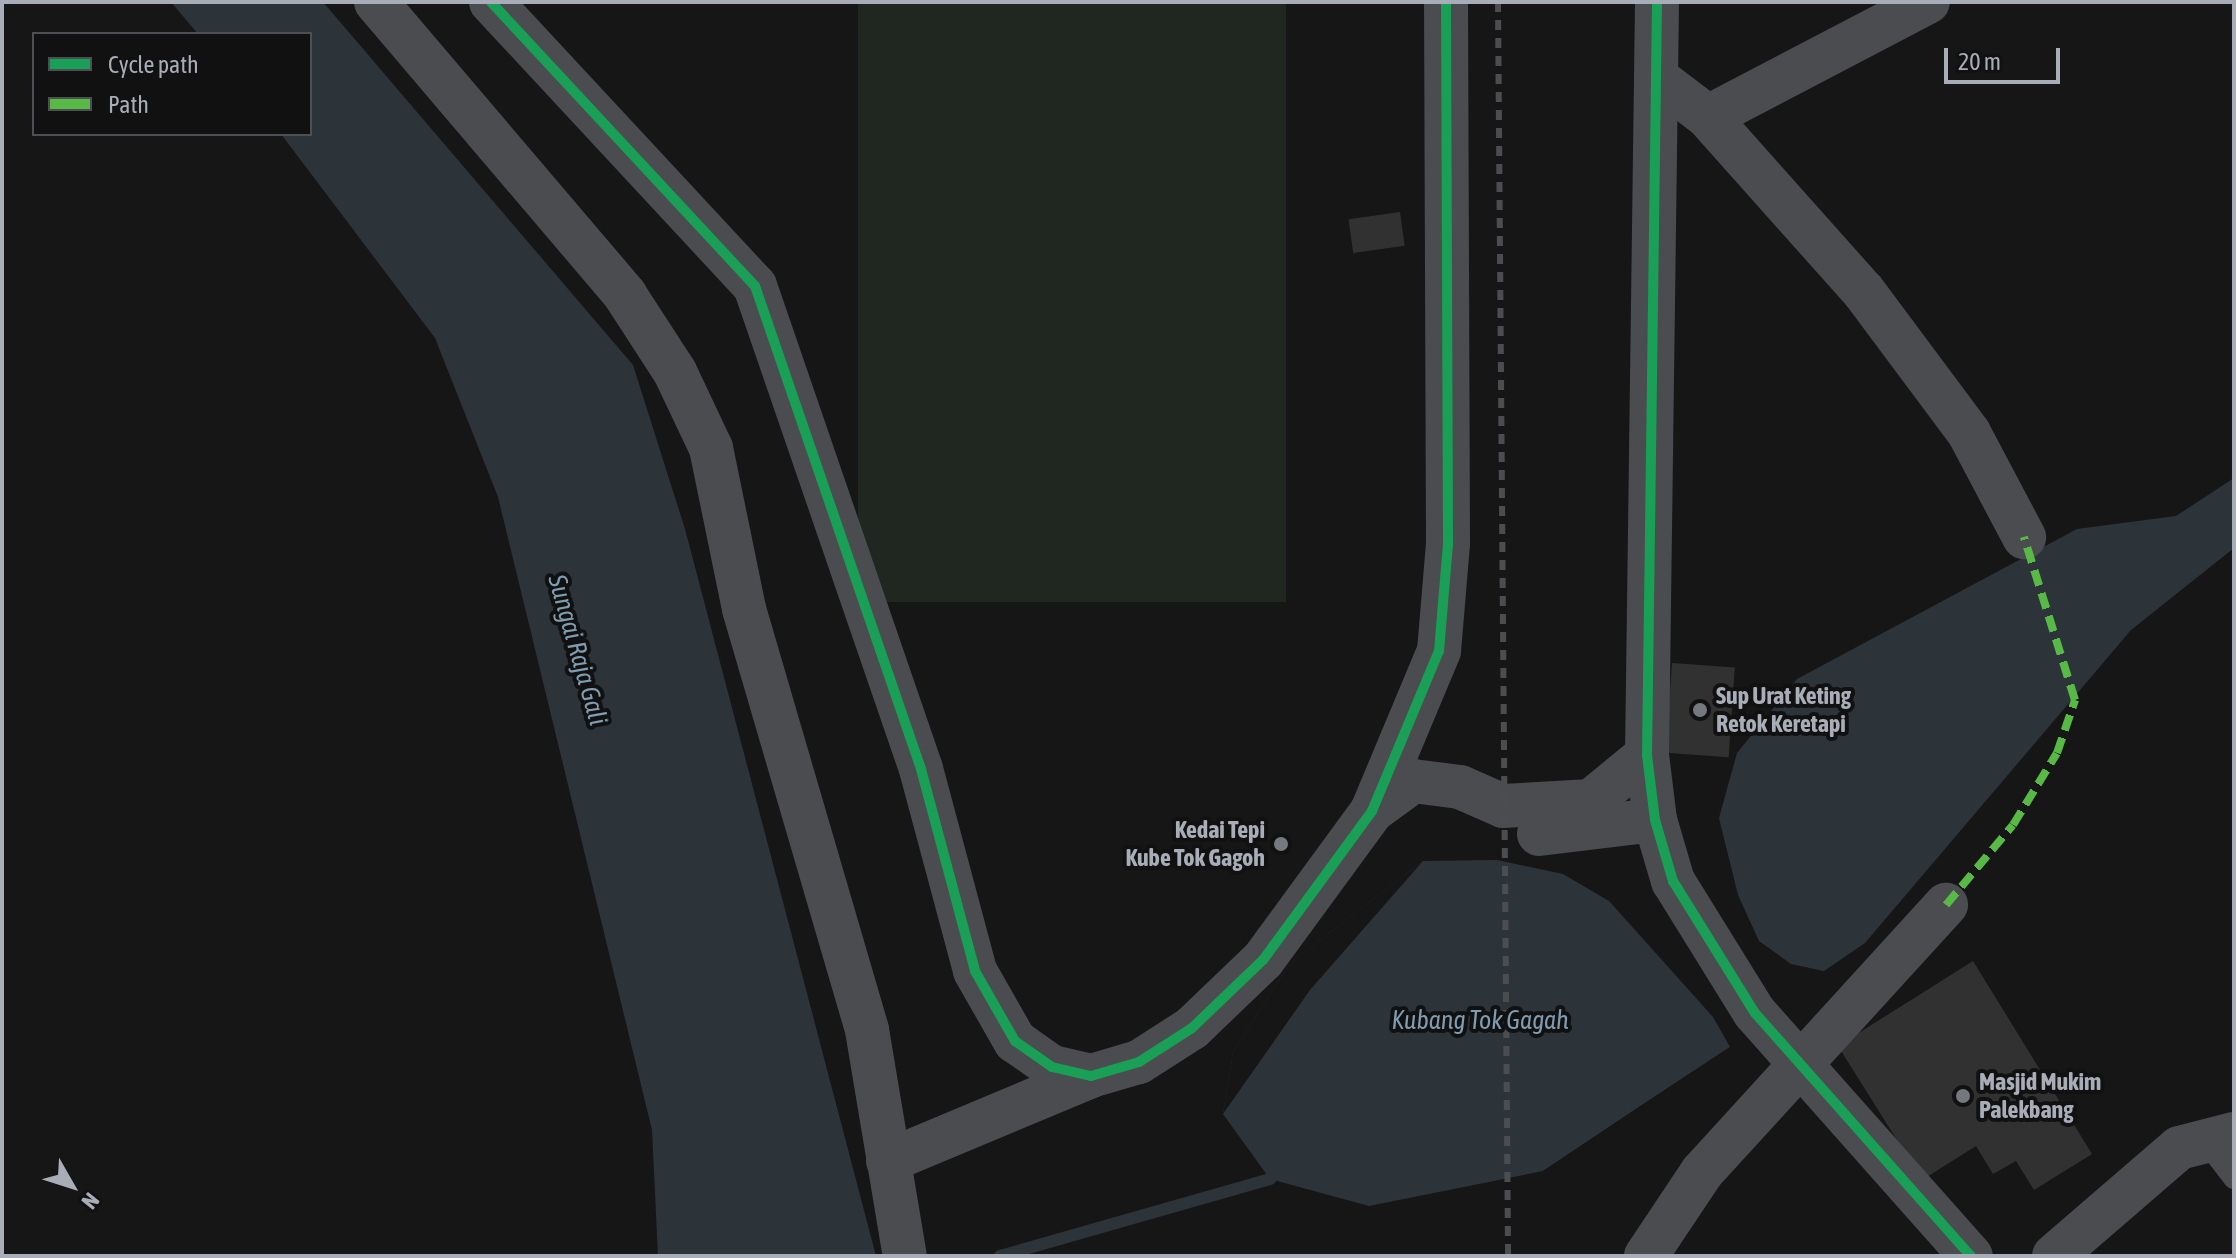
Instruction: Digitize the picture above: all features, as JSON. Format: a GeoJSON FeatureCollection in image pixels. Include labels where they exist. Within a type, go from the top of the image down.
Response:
{"type":"FeatureCollection","features":[{"type":"Feature","properties":{"kind":"street"},"geometry":{"type":"LineString","coordinates":[[376,2],[625,295],[675,372],[711,448],[744,609],[867,1030],[905,1256]]}},
{"type":"Feature","properties":{"kind":"street"},"geometry":{"type":"LineString","coordinates":[[491,2],[755,286],[921,769],[981,984],[1015,1041],[1052,1067],[1091,1076]]}},
{"type":"Feature","properties":{"kind":"street"},"geometry":{"type":"LineString","coordinates":[[888,1161],[1091,1076],[1139,1062],[1192,1028],[1263,960],[1372,811],[1445,622],[1446,2]]}},
{"type":"Feature","properties":{"kind":"street"},"geometry":{"type":"LineString","coordinates":[[1657,2],[1647,755],[1655,820],[1673,881],[1705,941],[1801,1064],[1971,1256]]}},
{"type":"Feature","properties":{"kind":"street"},"geometry":{"type":"LineString","coordinates":[[1708,117],[1928,2]]}},
{"type":"Feature","properties":{"kind":"street"},"geometry":{"type":"LineString","coordinates":[[1658,79],[1708,117],[1884,318],[1969,433],[2024,537]]}},
{"type":"Feature","properties":{"kind":"street"},"geometry":{"type":"LineString","coordinates":[[1372,811],[1413,781],[1460,787],[1503,806],[1549,809],[1591,801],[1647,755]]}},
{"type":"Feature","properties":{"kind":"street"},"geometry":{"type":"LineString","coordinates":[[1460,787],[1499,835],[1607,831],[1655,820]]}},
{"type":"Feature","properties":{"kind":"street"},"geometry":{"type":"LineString","coordinates":[[1646,1256],[1702,1172],[1946,905]]}},
{"type":"Feature","properties":{"kind":"street"},"geometry":{"type":"LineString","coordinates":[[2054,1256],[2173,1152],[2220,1137]]}},
{"type":"Feature","properties":{"kind":"lane"},"geometry":{"type":"LineString","coordinates":[[2220,1137],[2234,1178]]}},
{"type":"Feature","properties":{"kind":"shaded area"},"geometry":{"type":"Polygon","coordinates":[[[858,2],[1286,2],[1286,602],[858,602],[858,2]]]}},
{"type":"Feature","properties":{"kind":"water","name":"Sungai Raja Gali"},"geometry":{"type":"Polygon","coordinates":[[[171,2],[323,2],[633,365],[685,529],[876,1256],[658,1256],[652,1130],[498,497],[435,338],[283,136],[312,136],[312,32],[196,32],[171,2]]]}},
{"type":"Feature","properties":{"kind":"water"},"geometry":{"type":"Polygon","coordinates":[[[2234,478],[2234,548],[2131,630],[1865,943],[1824,971],[1791,964],[1759,941],[1738,895],[1719,818],[1737,753],[1797,679],[2077,529],[2176,516],[2234,478]]]}},
{"type":"Feature","properties":{"kind":"water","name":"Kubang Tok Gagah"},"geometry":{"type":"Polygon","coordinates":[[[1497,860],[1563,874],[1609,901],[1713,1017],[1730,1047],[1543,1171],[1369,1206],[1270,1179],[1223,1114],[1233,1052],[1290,963],[1423,861],[1497,860]]]}},
{"type":"Feature","properties":{"kind":"pier"},"geometry":{"type":"Polygon","coordinates":[[[1423,861],[1310,990],[1223,1114],[1233,1052],[1290,963],[1423,861]]]}},
{"type":"Feature","properties":{"kind":"pier"},"geometry":{"type":"Polygon","coordinates":[[[1730,1047],[1557,1167],[1543,1171],[1634,1110],[1730,1047]]]}},
{"type":"Feature","properties":{"kind":"building"},"geometry":{"type":"Polygon","coordinates":[[[1400,212],[1405,246],[1353,253],[1349,219],[1400,212]]]}},
{"type":"Feature","properties":{"kind":"building","name":"Sup Urat Keting Retok Keretapi"},"geometry":{"type":"Polygon","coordinates":[[[1672,663],[1735,667],[1729,757],[1666,753],[1672,663]]]}},
{"type":"Feature","properties":{"kind":"building","name":"Masjid Mukim Palekbang"},"geometry":{"type":"Polygon","coordinates":[[[1973,961],[2092,1154],[2034,1190],[2016,1161],[1993,1174],[1976,1146],[1922,1180],[1838,1046],[1973,961]]]}},
{"type":"Feature","properties":{"kind":"waterway"},"geometry":{"type":"LineString","coordinates":[[1000,1256],[1270,1179]]}},
{"type":"Feature","properties":{"kind":"railway"},"geometry":{"type":"LineString","coordinates":[[1498,2],[1508,1256]]}},
{"type":"Feature","properties":{"kind":"marked path"},"geometry":{"type":"LineString","coordinates":[[1946,905],[2013,825],[2057,753],[2075,700],[2024,537]]}},
{"type":"Feature","properties":{"kind":"cycle path"},"geometry":{"type":"LineString","coordinates":[[491,2],[755,286],[921,769],[975,971],[1015,1041],[1052,1067],[1091,1076],[1139,1062],[1192,1028],[1263,960],[1372,811],[1439,651],[1448,544],[1446,2]]}},
{"type":"Feature","properties":{"kind":"cycle path"},"geometry":{"type":"LineString","coordinates":[[1657,2],[1647,755],[1655,820],[1673,881],[1755,1013],[1971,1256]]}},
{"type":"Feature","properties":{"kind":"place","name":"Sup Urat Keting Retok Keretapi"},"geometry":{"type":"Point","coordinates":[1700,710]}},
{"type":"Feature","properties":{"kind":"place","name":"Kedai Tepi Kube Tok Gagoh"},"geometry":{"type":"Point","coordinates":[1281,844]}},
{"type":"Feature","properties":{"kind":"place","name":"Masjid Mukim Palekbang"},"geometry":{"type":"Point","coordinates":[1963,1096]}}]}
